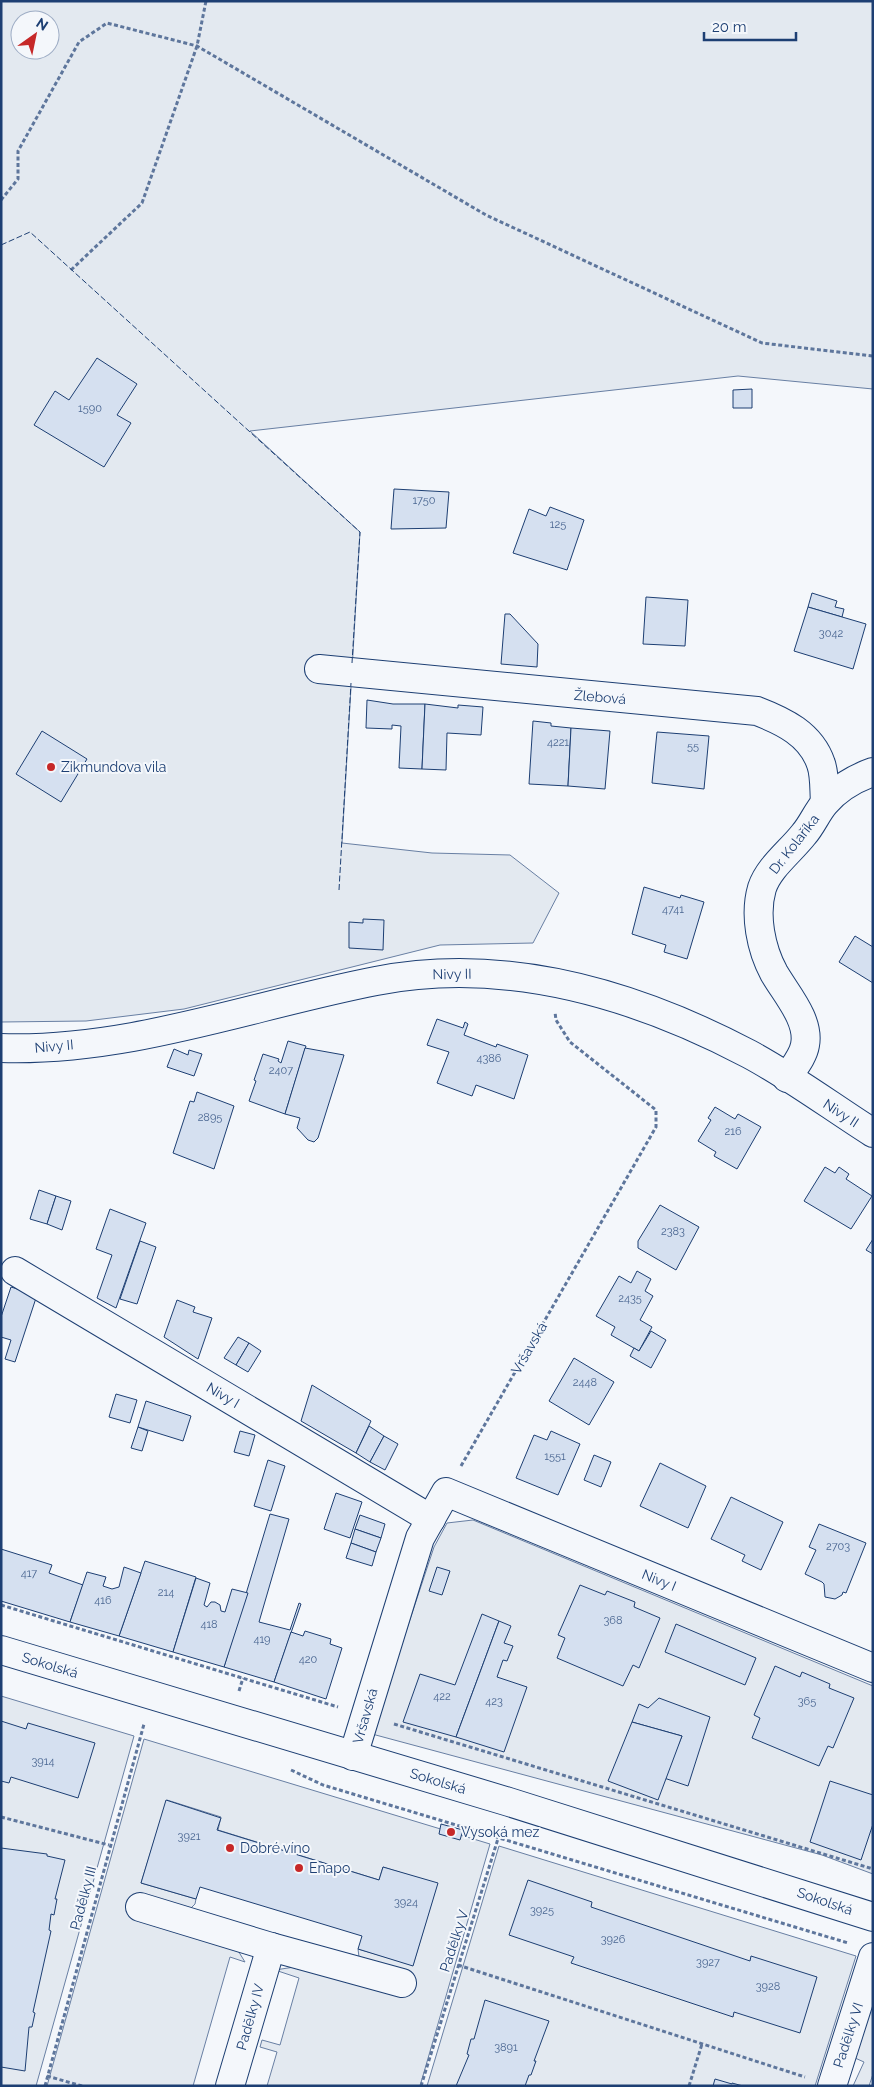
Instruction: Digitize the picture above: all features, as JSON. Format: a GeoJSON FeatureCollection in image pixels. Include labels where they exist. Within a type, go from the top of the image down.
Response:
{"type":"FeatureCollection","features":[{"type":"Feature","properties":{"kind":"street","name":"Žlebová"},"geometry":{"type":"LineString","coordinates":[[319,670],[757,711],[780,720],[799,732],[812,748],[821,764],[826,802]]}},
{"type":"Feature","properties":{"kind":"street","name":"Dr. Kolaříka"},"geometry":{"type":"LineString","coordinates":[[787,1078],[803,1053],[806,1035],[798,1014],[774,971],[765,950],[760,931],[760,898],[767,878],[805,834],[826,802],[844,786],[873,772]]}},
{"type":"Feature","properties":{"kind":"street","name":"Nivy II"},"geometry":{"type":"LineString","coordinates":[[1,1048],[44,1048],[164,1032],[377,981],[431,974],[490,974],[555,982],[650,1009],[743,1051],[873,1133]]}},
{"type":"Feature","properties":{"kind":"street","name":"Nivy I"},"geometry":{"type":"LineString","coordinates":[[15,1271],[431,1519]]}},
{"type":"Feature","properties":{"kind":"street","name":"Vršavská"},"geometry":{"type":"LineString","coordinates":[[353,1756],[364,1715],[420,1538],[446,1492]]}},
{"type":"Feature","properties":{"kind":"street","name":"Nivy I"},"geometry":{"type":"LineString","coordinates":[[446,1492],[873,1668]]}},
{"type":"Feature","properties":{"kind":"street","name":"Sokolská"},"geometry":{"type":"LineString","coordinates":[[1,1650],[509,1802],[873,1917]]}},
{"type":"Feature","properties":{"kind":"street"},"geometry":{"type":"LineString","coordinates":[[140,1907],[271,1947],[402,1983]]}},
{"type":"Feature","properties":{"kind":"street","name":"Padělky IV"},"geometry":{"type":"LineString","coordinates":[[230,2086],[271,1947]]}},
{"type":"Feature","properties":{"kind":"street","name":"Padělky VI"},"geometry":{"type":"LineString","coordinates":[[832,2086],[863,1951]]}},
{"type":"Feature","properties":{"kind":"path"},"geometry":{"type":"LineString","coordinates":[[71,270],[142,203],[197,46],[206,1]]}},
{"type":"Feature","properties":{"kind":"path"},"geometry":{"type":"LineString","coordinates":[[1,200],[18,179],[18,151],[79,42],[107,23],[197,46],[486,216],[762,343],[873,356]]}},
{"type":"Feature","properties":{"kind":"path","name":"Vršavská"},"geometry":{"type":"LineString","coordinates":[[446,1492],[656,1127],[656,1110],[570,1042],[556,1020],[555,982]]}},
{"type":"Feature","properties":{"kind":"path"},"geometry":{"type":"LineString","coordinates":[[1,1605],[873,1869]]}},
{"type":"Feature","properties":{"kind":"path","name":"Padělky III"},"geometry":{"type":"LineString","coordinates":[[44,2086],[146,1716]]}},
{"type":"Feature","properties":{"kind":"path"},"geometry":{"type":"LineString","coordinates":[[288,1769],[324,1785],[863,1951]]}},
{"type":"Feature","properties":{"kind":"path","name":"Padělky V"},"geometry":{"type":"LineString","coordinates":[[421,2086],[509,1802]]}},
{"type":"Feature","properties":{"kind":"path"},"geometry":{"type":"LineString","coordinates":[[1,1817],[109,1845]]}},
{"type":"Feature","properties":{"kind":"path"},"geometry":{"type":"LineString","coordinates":[[458,1965],[832,2086]]}},
{"type":"Feature","properties":{"kind":"path"},"geometry":{"type":"LineString","coordinates":[[689,2086],[702,2044]]}},
{"type":"Feature","properties":{"kind":"path"},"geometry":{"type":"LineString","coordinates":[[47,2076],[82,2086]]}},
{"type":"Feature","properties":{"kind":"shaded area"},"geometry":{"type":"Polygon","coordinates":[[[1,1],[873,1],[873,389],[738,376],[250,431],[360,532],[342,843],[432,853],[510,855],[559,893],[533,943],[440,945],[184,1009],[86,1021],[1,1022],[1,1]]]}},
{"type":"Feature","properties":{"kind":"shaded area"},"geometry":{"type":"Polygon","coordinates":[[[473,1520],[873,1686],[873,1874],[822,1855],[372,1734],[434,1547],[447,1523],[473,1520]]]}},
{"type":"Feature","properties":{"kind":"shaded area"},"geometry":{"type":"Polygon","coordinates":[[[1,1696],[134,1736],[36,2086],[1,2086],[1,1696]]]}},
{"type":"Feature","properties":{"kind":"shaded area"},"geometry":{"type":"Polygon","coordinates":[[[144,1739],[490,1844],[420,2086],[267,2086],[277,2052],[260,2047],[262,2040],[280,2045],[299,1978],[275,1970],[359,1957],[358,1949],[413,1965],[437,1884],[383,1867],[379,1880],[218,1830],[221,1817],[167,1800],[141,1883],[196,1899],[195,1904],[189,1910],[237,1949],[245,1962],[230,1957],[193,2086],[47,2086],[144,1739]]]}},
{"type":"Feature","properties":{"kind":"shaded area"},"geometry":{"type":"Polygon","coordinates":[[[499,1846],[856,1956],[815,2086],[427,2086],[499,1846]]]}},
{"type":"Feature","properties":{"kind":"shaded area"},"geometry":{"type":"Polygon","coordinates":[[[873,1999],[873,2074],[869,2086],[853,2086],[864,2062],[855,2058],[855,2055],[873,1999]]]}},
{"type":"Feature","properties":{"kind":"building"},"geometry":{"type":"Polygon","coordinates":[[[97,358],[137,384],[117,415],[131,423],[104,467],[34,425],[55,391],[69,400],[97,358]]]}},
{"type":"Feature","properties":{"kind":"building"},"geometry":{"type":"Polygon","coordinates":[[[752,389],[752,408],[733,408],[733,390],[752,389]]]}},
{"type":"Feature","properties":{"kind":"building"},"geometry":{"type":"Polygon","coordinates":[[[394,489],[449,492],[446,528],[391,529],[394,489]]]}},
{"type":"Feature","properties":{"kind":"building"},"geometry":{"type":"Polygon","coordinates":[[[550,507],[584,520],[567,570],[513,553],[529,509],[546,516],[550,507]]]}},
{"type":"Feature","properties":{"kind":"building"},"geometry":{"type":"Polygon","coordinates":[[[812,593],[837,601],[835,607],[844,609],[842,617],[808,607],[812,593]]]}},
{"type":"Feature","properties":{"kind":"building"},"geometry":{"type":"Polygon","coordinates":[[[646,597],[688,600],[685,646],[643,644],[646,597]]]}},
{"type":"Feature","properties":{"kind":"building"},"geometry":{"type":"Polygon","coordinates":[[[808,607],[866,624],[853,669],[794,651],[808,607]]]}},
{"type":"Feature","properties":{"kind":"building"},"geometry":{"type":"Polygon","coordinates":[[[505,614],[510,614],[538,644],[537,667],[501,664],[505,614]]]}},
{"type":"Feature","properties":{"kind":"building"},"geometry":{"type":"Polygon","coordinates":[[[367,700],[393,704],[425,704],[422,769],[399,768],[401,726],[392,725],[392,729],[366,728],[367,700]]]}},
{"type":"Feature","properties":{"kind":"building"},"geometry":{"type":"Polygon","coordinates":[[[425,704],[458,708],[458,705],[483,707],[481,735],[447,733],[446,770],[422,769],[425,704]]]}},
{"type":"Feature","properties":{"kind":"building"},"geometry":{"type":"Polygon","coordinates":[[[533,721],[551,723],[551,726],[571,728],[568,786],[529,784],[533,721]]]}},
{"type":"Feature","properties":{"kind":"building"},"geometry":{"type":"Polygon","coordinates":[[[571,728],[610,731],[605,789],[568,786],[571,728]]]}},
{"type":"Feature","properties":{"kind":"building","name":"Zikmundova vila"},"geometry":{"type":"Polygon","coordinates":[[[42,731],[87,759],[61,802],[16,774],[42,731]]]}},
{"type":"Feature","properties":{"kind":"building"},"geometry":{"type":"Polygon","coordinates":[[[657,732],[709,736],[704,789],[652,783],[657,732]]]}},
{"type":"Feature","properties":{"kind":"building"},"geometry":{"type":"Polygon","coordinates":[[[644,887],[680,898],[681,895],[704,902],[687,959],[664,952],[666,945],[632,934],[644,887]]]}},
{"type":"Feature","properties":{"kind":"building"},"geometry":{"type":"Polygon","coordinates":[[[363,919],[384,920],[383,950],[349,948],[349,922],[363,923],[363,919]]]}},
{"type":"Feature","properties":{"kind":"building"},"geometry":{"type":"Polygon","coordinates":[[[855,936],[873,947],[873,983],[839,962],[855,936]]]}},
{"type":"Feature","properties":{"kind":"building"},"geometry":{"type":"Polygon","coordinates":[[[437,1019],[463,1028],[465,1022],[468,1024],[464,1035],[496,1047],[497,1044],[528,1055],[514,1099],[476,1085],[472,1096],[437,1083],[449,1052],[427,1045],[437,1019]]]}},
{"type":"Feature","properties":{"kind":"building"},"geometry":{"type":"Polygon","coordinates":[[[288,1041],[306,1046],[285,1114],[249,1101],[263,1054],[279,1059],[278,1061],[281,1063],[288,1041]]]}},
{"type":"Feature","properties":{"kind":"building"},"geometry":{"type":"Polygon","coordinates":[[[305,1048],[344,1055],[318,1138],[314,1142],[308,1140],[297,1128],[300,1118],[285,1114],[305,1048]]]}},
{"type":"Feature","properties":{"kind":"building"},"geometry":{"type":"Polygon","coordinates":[[[174,1049],[188,1055],[189,1050],[202,1054],[194,1076],[167,1067],[174,1049]]]}},
{"type":"Feature","properties":{"kind":"building"},"geometry":{"type":"Polygon","coordinates":[[[197,1092],[234,1106],[214,1169],[173,1153],[190,1101],[194,1102],[197,1092]]]}},
{"type":"Feature","properties":{"kind":"building"},"geometry":{"type":"Polygon","coordinates":[[[715,1107],[735,1119],[738,1114],[761,1127],[737,1169],[714,1156],[716,1152],[698,1141],[711,1120],[708,1118],[715,1107]]]}},
{"type":"Feature","properties":{"kind":"building"},"geometry":{"type":"Polygon","coordinates":[[[825,1167],[835,1173],[839,1167],[849,1174],[846,1179],[872,1196],[851,1229],[804,1201],[825,1167]]]}},
{"type":"Feature","properties":{"kind":"building"},"geometry":{"type":"Polygon","coordinates":[[[39,1190],[56,1196],[47,1224],[30,1219],[39,1190]]]}},
{"type":"Feature","properties":{"kind":"building"},"geometry":{"type":"Polygon","coordinates":[[[56,1196],[71,1201],[62,1230],[47,1224],[56,1196]]]}},
{"type":"Feature","properties":{"kind":"building"},"geometry":{"type":"Polygon","coordinates":[[[660,1205],[699,1227],[676,1270],[638,1248],[638,1241],[660,1205]]]}},
{"type":"Feature","properties":{"kind":"building"},"geometry":{"type":"Polygon","coordinates":[[[110,1209],[146,1223],[116,1308],[97,1298],[112,1255],[96,1249],[110,1209]]]}},
{"type":"Feature","properties":{"kind":"building"},"geometry":{"type":"Polygon","coordinates":[[[873,1239],[873,1254],[866,1250],[873,1239]]]}},
{"type":"Feature","properties":{"kind":"building"},"geometry":{"type":"Polygon","coordinates":[[[140,1241],[156,1247],[137,1304],[120,1299],[140,1241]]]}},
{"type":"Feature","properties":{"kind":"building"},"geometry":{"type":"Polygon","coordinates":[[[637,1271],[651,1279],[645,1291],[653,1296],[640,1320],[652,1327],[639,1351],[611,1335],[615,1327],[596,1316],[619,1276],[631,1283],[637,1271]]]}},
{"type":"Feature","properties":{"kind":"building"},"geometry":{"type":"Polygon","coordinates":[[[11,1287],[37,1295],[15,1362],[5,1359],[11,1340],[1,1337],[1,1317],[11,1287]]]}},
{"type":"Feature","properties":{"kind":"building"},"geometry":{"type":"Polygon","coordinates":[[[177,1300],[195,1307],[193,1312],[212,1318],[198,1359],[164,1337],[177,1300]]]}},
{"type":"Feature","properties":{"kind":"building"},"geometry":{"type":"Polygon","coordinates":[[[651,1331],[666,1340],[651,1368],[630,1356],[634,1348],[639,1351],[651,1331]]]}},
{"type":"Feature","properties":{"kind":"building"},"geometry":{"type":"Polygon","coordinates":[[[238,1337],[249,1343],[236,1365],[224,1358],[238,1337]]]}},
{"type":"Feature","properties":{"kind":"building"},"geometry":{"type":"Polygon","coordinates":[[[249,1343],[261,1351],[248,1372],[236,1365],[249,1343]]]}},
{"type":"Feature","properties":{"kind":"building"},"geometry":{"type":"Polygon","coordinates":[[[574,1358],[614,1382],[589,1425],[549,1401],[574,1358]]]}},
{"type":"Feature","properties":{"kind":"building"},"geometry":{"type":"Polygon","coordinates":[[[312,1385],[371,1421],[356,1453],[301,1421],[312,1385]]]}},
{"type":"Feature","properties":{"kind":"building"},"geometry":{"type":"Polygon","coordinates":[[[116,1394],[137,1400],[130,1423],[109,1417],[116,1394]]]}},
{"type":"Feature","properties":{"kind":"building"},"geometry":{"type":"Polygon","coordinates":[[[146,1401],[191,1416],[183,1441],[138,1427],[146,1401]]]}},
{"type":"Feature","properties":{"kind":"building"},"geometry":{"type":"Polygon","coordinates":[[[369,1426],[384,1436],[370,1462],[356,1453],[369,1426]]]}},
{"type":"Feature","properties":{"kind":"building"},"geometry":{"type":"Polygon","coordinates":[[[138,1427],[148,1431],[142,1451],[131,1448],[138,1427]]]}},
{"type":"Feature","properties":{"kind":"building"},"geometry":{"type":"Polygon","coordinates":[[[240,1431],[255,1435],[249,1456],[234,1452],[240,1431]]]}},
{"type":"Feature","properties":{"kind":"building"},"geometry":{"type":"Polygon","coordinates":[[[551,1431],[580,1444],[558,1495],[516,1478],[534,1435],[547,1440],[551,1431]]]}},
{"type":"Feature","properties":{"kind":"building"},"geometry":{"type":"Polygon","coordinates":[[[384,1436],[398,1444],[385,1470],[370,1462],[384,1436]]]}},
{"type":"Feature","properties":{"kind":"building"},"geometry":{"type":"Polygon","coordinates":[[[594,1455],[611,1462],[601,1487],[584,1480],[594,1455]]]}},
{"type":"Feature","properties":{"kind":"building"},"geometry":{"type":"Polygon","coordinates":[[[268,1460],[285,1466],[271,1511],[254,1506],[268,1460]]]}},
{"type":"Feature","properties":{"kind":"building"},"geometry":{"type":"Polygon","coordinates":[[[660,1463],[706,1486],[688,1528],[640,1506],[660,1463]]]}},
{"type":"Feature","properties":{"kind":"building"},"geometry":{"type":"Polygon","coordinates":[[[336,1493],[362,1502],[350,1538],[324,1529],[336,1493]]]}},
{"type":"Feature","properties":{"kind":"building"},"geometry":{"type":"Polygon","coordinates":[[[731,1497],[783,1522],[761,1570],[742,1561],[745,1555],[711,1539],[731,1497]]]}},
{"type":"Feature","properties":{"kind":"building"},"geometry":{"type":"Polygon","coordinates":[[[270,1514],[289,1519],[259,1622],[290,1630],[299,1603],[301,1604],[274,1682],[224,1667],[270,1514]]]}},
{"type":"Feature","properties":{"kind":"building"},"geometry":{"type":"Polygon","coordinates":[[[360,1515],[385,1524],[381,1538],[355,1529],[360,1515]]]}},
{"type":"Feature","properties":{"kind":"building"},"geometry":{"type":"Polygon","coordinates":[[[819,1524],[866,1543],[846,1593],[843,1592],[842,1595],[835,1599],[825,1597],[824,1584],[805,1574],[816,1550],[809,1547],[819,1524]]]}},
{"type":"Feature","properties":{"kind":"building"},"geometry":{"type":"Polygon","coordinates":[[[355,1529],[381,1538],[376,1552],[351,1543],[355,1529]]]}},
{"type":"Feature","properties":{"kind":"building"},"geometry":{"type":"Polygon","coordinates":[[[351,1543],[376,1552],[372,1566],[346,1558],[351,1543]]]}},
{"type":"Feature","properties":{"kind":"building"},"geometry":{"type":"Polygon","coordinates":[[[1,1549],[52,1565],[49,1573],[83,1585],[70,1622],[1,1601],[1,1549]]]}},
{"type":"Feature","properties":{"kind":"building"},"geometry":{"type":"Polygon","coordinates":[[[145,1561],[196,1577],[173,1652],[119,1636],[145,1561]]]}},
{"type":"Feature","properties":{"kind":"building"},"geometry":{"type":"Polygon","coordinates":[[[124,1567],[141,1573],[119,1636],[70,1622],[87,1572],[106,1577],[103,1586],[112,1589],[119,1587],[124,1567]]]}},
{"type":"Feature","properties":{"kind":"building"},"geometry":{"type":"Polygon","coordinates":[[[437,1567],[450,1571],[442,1595],[429,1591],[437,1567]]]}},
{"type":"Feature","properties":{"kind":"building"},"geometry":{"type":"Polygon","coordinates":[[[196,1578],[210,1583],[204,1605],[207,1607],[211,1602],[215,1602],[220,1605],[221,1611],[225,1612],[232,1589],[248,1593],[224,1667],[173,1652],[196,1578]]]}},
{"type":"Feature","properties":{"kind":"building"},"geometry":{"type":"Polygon","coordinates":[[[580,1585],[605,1595],[607,1591],[635,1602],[634,1607],[660,1618],[639,1668],[633,1665],[623,1686],[557,1658],[565,1638],[558,1635],[580,1585]]]}},
{"type":"Feature","properties":{"kind":"building"},"geometry":{"type":"Polygon","coordinates":[[[482,1614],[499,1621],[456,1737],[403,1722],[420,1674],[455,1685],[482,1614]]]}},
{"type":"Feature","properties":{"kind":"building"},"geometry":{"type":"Polygon","coordinates":[[[499,1621],[511,1626],[504,1643],[513,1646],[507,1661],[503,1660],[497,1677],[527,1687],[504,1752],[456,1737],[499,1621]]]}},
{"type":"Feature","properties":{"kind":"building"},"geometry":{"type":"Polygon","coordinates":[[[676,1624],[756,1658],[745,1685],[665,1652],[676,1624]]]}},
{"type":"Feature","properties":{"kind":"building"},"geometry":{"type":"Polygon","coordinates":[[[305,1631],[331,1639],[330,1644],[342,1648],[326,1699],[274,1682],[291,1632],[303,1636],[305,1631]]]}},
{"type":"Feature","properties":{"kind":"building"},"geometry":{"type":"Polygon","coordinates":[[[775,1666],[800,1677],[802,1672],[830,1684],[829,1688],[854,1698],[833,1748],[828,1746],[819,1766],[752,1738],[760,1718],[754,1715],[775,1666]]]}},
{"type":"Feature","properties":{"kind":"building"},"geometry":{"type":"Polygon","coordinates":[[[659,1698],[710,1717],[688,1786],[664,1778],[682,1736],[632,1722],[639,1704],[648,1708],[659,1698]]]}},
{"type":"Feature","properties":{"kind":"building"},"geometry":{"type":"Polygon","coordinates":[[[1,1721],[26,1729],[28,1723],[95,1743],[78,1798],[11,1777],[9,1783],[1,1781],[1,1721]]]}},
{"type":"Feature","properties":{"kind":"building"},"geometry":{"type":"Polygon","coordinates":[[[632,1722],[682,1736],[658,1800],[608,1781],[632,1722]]]}},
{"type":"Feature","properties":{"kind":"building"},"geometry":{"type":"Polygon","coordinates":[[[830,1781],[873,1795],[873,1824],[861,1860],[810,1842],[830,1781]]]}},
{"type":"Feature","properties":{"kind":"building"},"geometry":{"type":"Polygon","coordinates":[[[166,1800],[221,1818],[217,1830],[379,1880],[383,1867],[438,1883],[413,1966],[358,1949],[362,1936],[200,1887],[196,1899],[141,1883],[166,1800]]]}},
{"type":"Feature","properties":{"kind":"building","name":"Vysoká mez"},"geometry":{"type":"Polygon","coordinates":[[[441,1824],[463,1830],[460,1840],[439,1834],[441,1824]]]}},
{"type":"Feature","properties":{"kind":"building"},"geometry":{"type":"Polygon","coordinates":[[[1,1848],[47,1854],[47,1856],[65,1860],[55,1899],[57,1899],[54,1915],[51,1914],[49,1930],[51,1931],[33,2012],[35,2013],[32,2027],[29,2027],[25,2071],[1,2067],[1,1848]]]}},
{"type":"Feature","properties":{"kind":"building"},"geometry":{"type":"Polygon","coordinates":[[[528,1880],[592,1902],[591,1907],[750,1961],[751,1956],[817,1977],[800,2033],[734,2012],[733,2017],[571,1963],[574,1957],[509,1935],[528,1880]]]}},
{"type":"Feature","properties":{"kind":"building"},"geometry":{"type":"Polygon","coordinates":[[[485,2000],[549,2021],[534,2061],[536,2061],[531,2075],[529,2075],[525,2086],[456,2086],[469,2055],[467,2054],[471,2039],[474,2039],[485,2000]]]}},
{"type":"Feature","properties":{"kind":"building"},"geometry":{"type":"Polygon","coordinates":[[[715,2079],[732,2084],[743,2086],[713,2086],[715,2079]]]}},
{"type":"Feature","properties":{"kind":"fence"},"geometry":{"type":"LineString","coordinates":[[1,245],[30,232],[360,532],[352,663]]}},
{"type":"Feature","properties":{"kind":"fence"},"geometry":{"type":"LineString","coordinates":[[339,890],[351,683]]}},
{"type":"Feature","properties":{"kind":"place","name":"Zikmundova vila"},"geometry":{"type":"Point","coordinates":[51,767]}},
{"type":"Feature","properties":{"kind":"place","name":"Vysoká mez"},"geometry":{"type":"Point","coordinates":[451,1832]}},
{"type":"Feature","properties":{"kind":"place","name":"Dobré víno"},"geometry":{"type":"Point","coordinates":[230,1848]}},
{"type":"Feature","properties":{"kind":"place","name":"Enapo"},"geometry":{"type":"Point","coordinates":[299,1868]}}]}
